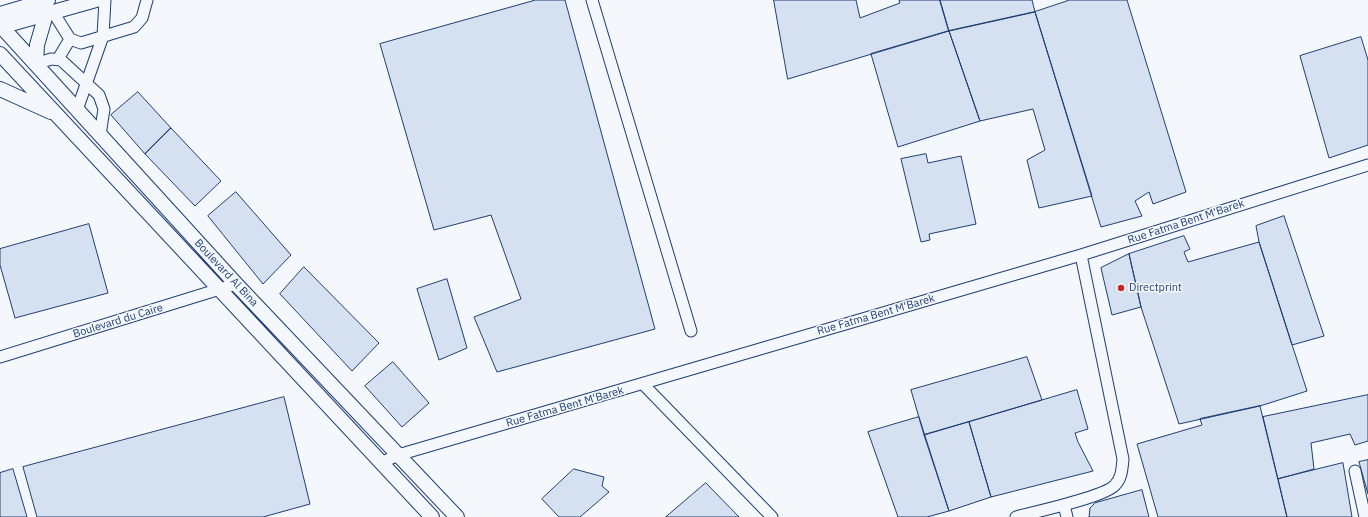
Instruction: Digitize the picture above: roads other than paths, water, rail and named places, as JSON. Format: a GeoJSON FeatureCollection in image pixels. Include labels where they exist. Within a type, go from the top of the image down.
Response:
{"type":"FeatureCollection","features":[{"type":"Feature","properties":{"kind":"main road"},"geometry":{"type":"LineString","coordinates":[[0,23],[76,0]]}},
{"type":"Feature","properties":{"kind":"main road"},"geometry":{"type":"LineString","coordinates":[[0,23],[49,9],[96,0]]}},
{"type":"Feature","properties":{"kind":"main road"},"geometry":{"type":"LineString","coordinates":[[36,64],[37,45],[49,9]]}},
{"type":"Feature","properties":{"kind":"main road","name":"Boulevard Al Bina"},"geometry":{"type":"LineString","coordinates":[[0,23],[77,110],[236,284],[453,512]]}},
{"type":"Feature","properties":{"kind":"main road","name":"Boulevard Al Bina"},"geometry":{"type":"LineString","coordinates":[[0,54],[219,290],[383,462],[433,517]]}},
{"type":"Feature","properties":{"kind":"main road"},"geometry":{"type":"LineString","coordinates":[[0,89],[58,116]]}},
{"type":"Feature","properties":{"kind":"lane"},"geometry":{"type":"LineString","coordinates":[[77,110],[103,36],[105,0]]}},
{"type":"Feature","properties":{"kind":"lane"},"geometry":{"type":"LineString","coordinates":[[49,9],[70,39],[81,43],[138,24],[144,14],[147,0]]}},
{"type":"Feature","properties":{"kind":"lane"},"geometry":{"type":"LineString","coordinates":[[592,0],[691,331]]}},
{"type":"Feature","properties":{"kind":"lane"},"geometry":{"type":"LineString","coordinates":[[58,59],[70,39]]}},
{"type":"Feature","properties":{"kind":"lane"},"geometry":{"type":"LineString","coordinates":[[36,64],[51,59],[58,59],[65,62],[99,95],[104,105],[100,135]]}},
{"type":"Feature","properties":{"kind":"lane","name":"Rue Fatma Bent M'Barek"},"geometry":{"type":"LineString","coordinates":[[383,462],[398,455],[1081,255],[1368,165]]}},
{"type":"Feature","properties":{"kind":"lane"},"geometry":{"type":"LineString","coordinates":[[1016,517],[1064,505],[1108,490],[1115,485],[1122,474],[1123,459],[1081,255]]}},
{"type":"Feature","properties":{"kind":"lane","name":"Boulevard du Caire"},"geometry":{"type":"LineString","coordinates":[[0,357],[236,284]]}},
{"type":"Feature","properties":{"kind":"lane"},"geometry":{"type":"LineString","coordinates":[[643,384],[772,517]]}},
{"type":"Feature","properties":{"kind":"lane"},"geometry":{"type":"LineString","coordinates":[[1355,471],[1365,517]]}},
{"type":"Feature","properties":{"kind":"lane"},"geometry":{"type":"LineString","coordinates":[[1064,505],[1066,517]]}},
{"type":"Feature","properties":{"kind":"lane"},"geometry":{"type":"LineString","coordinates":[[433,517],[453,512]]}},
{"type":"Feature","properties":{"kind":"place","name":"Directprint"},"geometry":{"type":"Point","coordinates":[1121,288]}}]}
